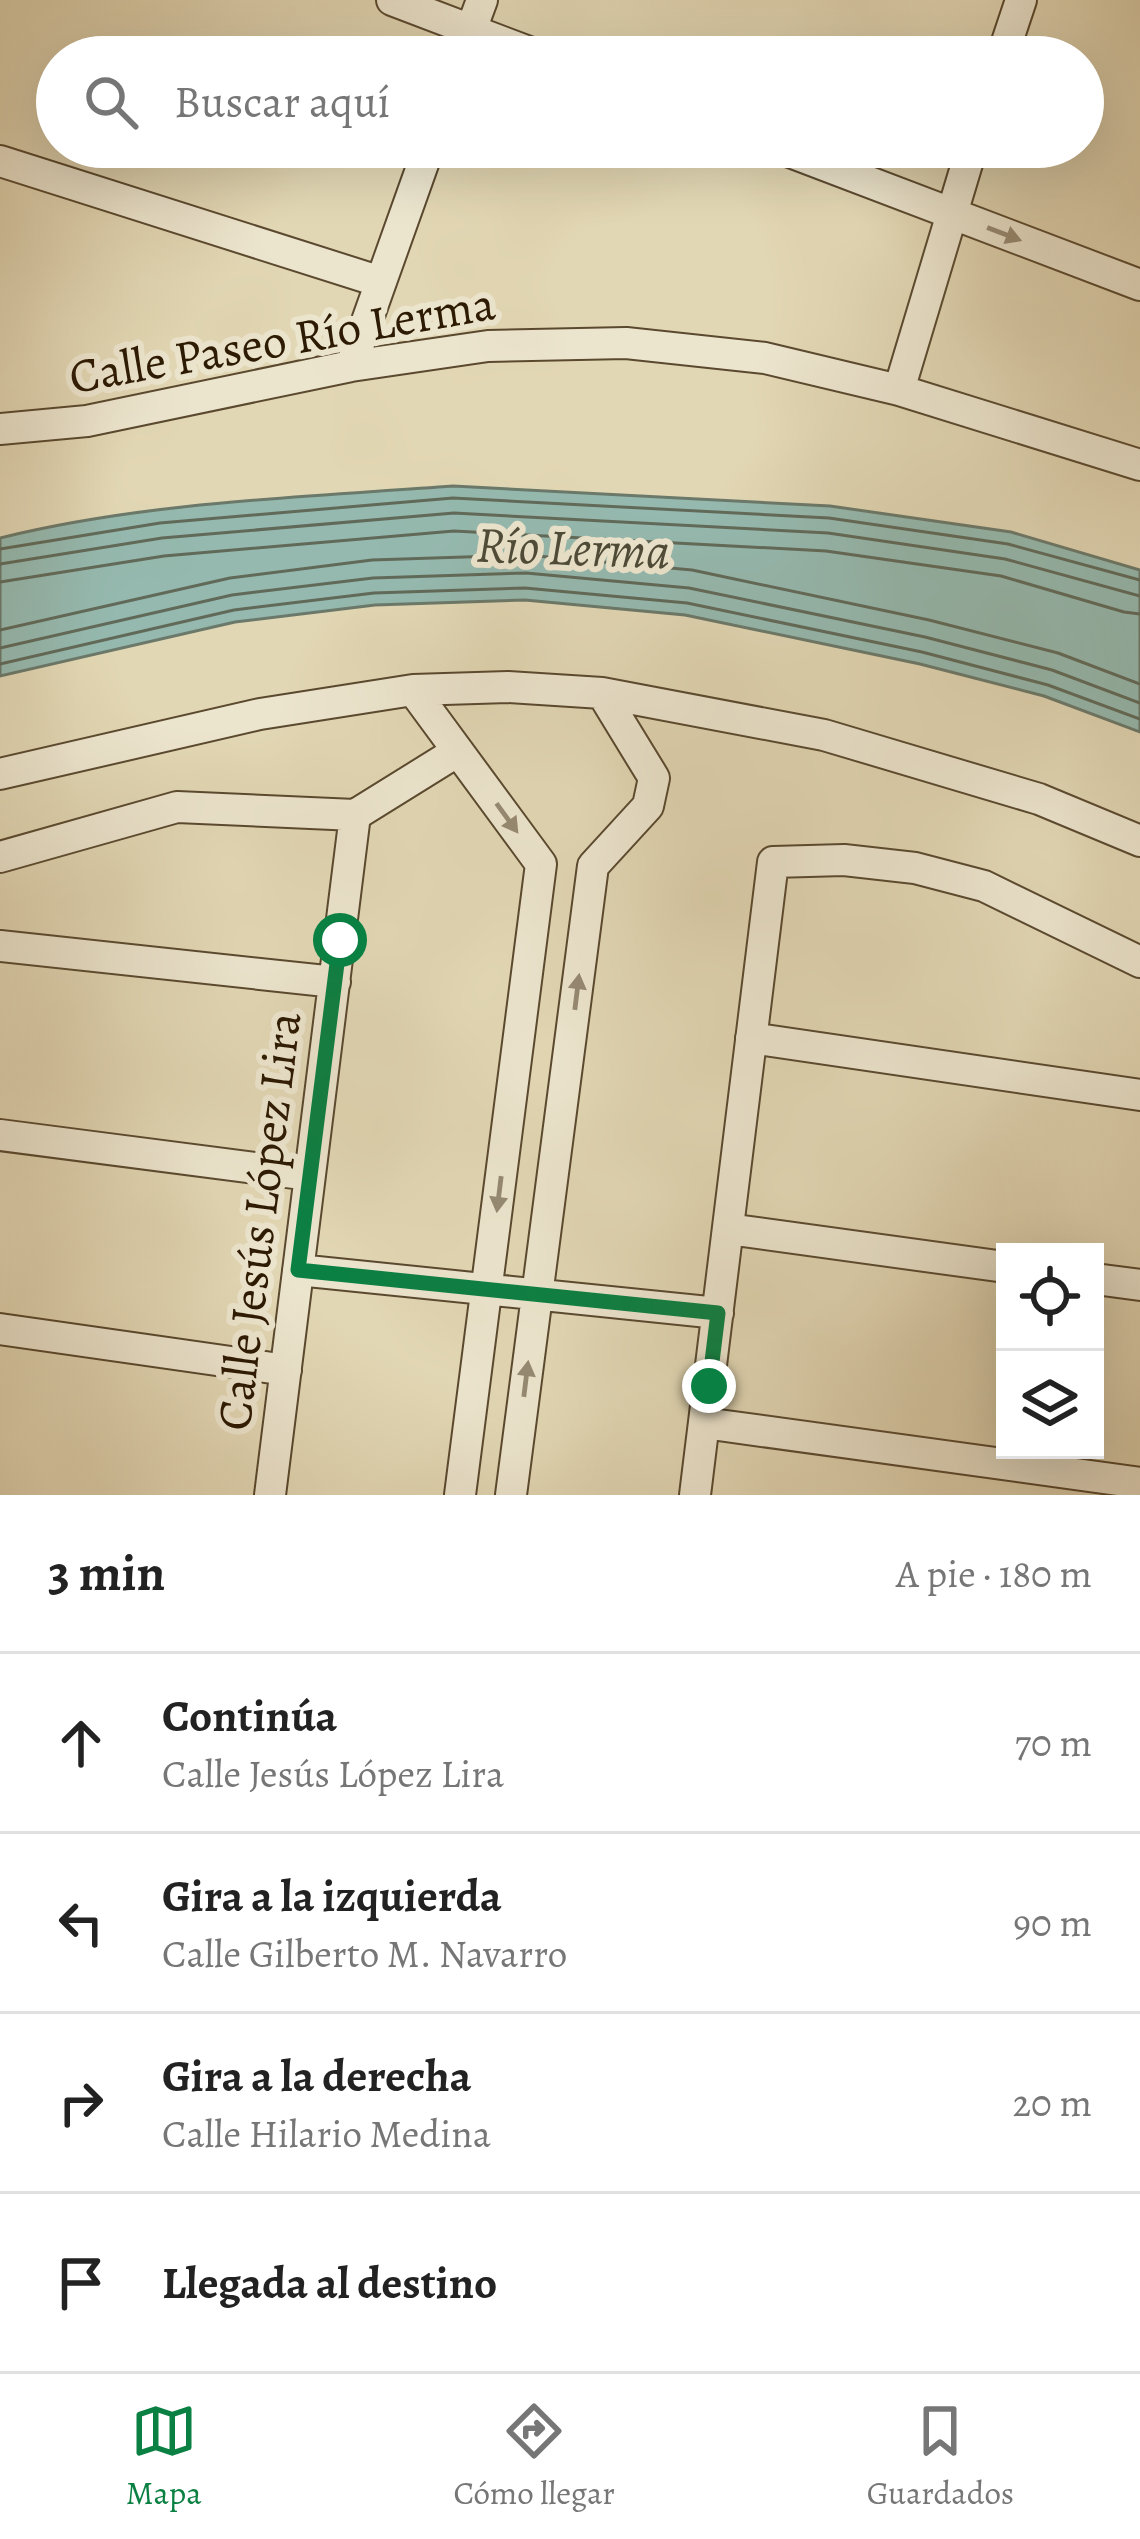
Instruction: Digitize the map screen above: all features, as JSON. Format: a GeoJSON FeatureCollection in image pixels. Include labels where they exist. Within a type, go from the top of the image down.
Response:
{"type":"FeatureCollection","features":[{"type":"Feature","properties":{"kind":"street"},"geometry":{"type":"LineString","coordinates":[[392,0],[453,36]]}},
{"type":"Feature","properties":{"kind":"street"},"geometry":{"type":"LineString","coordinates":[[469,36],[482,0]]}},
{"type":"Feature","properties":{"kind":"street"},"geometry":{"type":"LineString","coordinates":[[1009,36],[1021,0]]}},
{"type":"Feature","properties":{"kind":"street"},"geometry":{"type":"LineString","coordinates":[[0,161],[381,282]]}},
{"type":"Feature","properties":{"kind":"street"},"geometry":{"type":"LineString","coordinates":[[350,366],[422,168]]}},
{"type":"Feature","properties":{"kind":"street"},"geometry":{"type":"LineString","coordinates":[[832,168],[1140,285]]}},
{"type":"Feature","properties":{"kind":"street"},"geometry":{"type":"LineString","coordinates":[[899,390],[965,168]]}},
{"type":"Feature","properties":{"kind":"street","name":"Calle Paseo Río Lerma"},"geometry":{"type":"LineString","coordinates":[[0,429],[87,421],[350,366],[488,346],[626,344],[764,358],[899,390],[1140,465]]}},
{"type":"Feature","properties":{"kind":"street"},"geometry":{"type":"LineString","coordinates":[[0,774],[260,714],[413,690],[508,687],[602,693],[824,734],[1040,799],[1140,841]]}},
{"type":"Feature","properties":{"kind":"street"},"geometry":{"type":"LineString","coordinates":[[413,690],[541,864],[460,1495]]}},
{"type":"Feature","properties":{"kind":"street"},"geometry":{"type":"LineString","coordinates":[[511,1495],[593,866],[649,806],[654,778],[602,693]]}},
{"type":"Feature","properties":{"kind":"street"},"geometry":{"type":"LineString","coordinates":[[0,857],[177,807],[355,815],[458,751]]}},
{"type":"Feature","properties":{"kind":"street","name":"Calle Jesús López Lira"},"geometry":{"type":"LineString","coordinates":[[271,1495],[355,815]]}},
{"type":"Feature","properties":{"kind":"street"},"geometry":{"type":"LineString","coordinates":[[695,1495],[773,862],[844,860],[915,868],[983,886],[1140,962]]}},
{"type":"Feature","properties":{"kind":"street"},"geometry":{"type":"LineString","coordinates":[[541,864],[593,866]]}},
{"type":"Feature","properties":{"kind":"street"},"geometry":{"type":"LineString","coordinates":[[0,946],[334,982]]}},
{"type":"Feature","properties":{"kind":"street"},"geometry":{"type":"LineString","coordinates":[[752,1038],[1140,1095]]}},
{"type":"Feature","properties":{"kind":"street"},"geometry":{"type":"LineString","coordinates":[[0,1135],[310,1174]]}},
{"type":"Feature","properties":{"kind":"street"},"geometry":{"type":"LineString","coordinates":[[728,1229],[996,1266]]}},
{"type":"Feature","properties":{"kind":"street"},"geometry":{"type":"LineString","coordinates":[[298,1270],[718,1313]]}},
{"type":"Feature","properties":{"kind":"street"},"geometry":{"type":"LineString","coordinates":[[1104,1280],[1140,1285]]}},
{"type":"Feature","properties":{"kind":"street"},"geometry":{"type":"LineString","coordinates":[[0,1329],[286,1370]]}},
{"type":"Feature","properties":{"kind":"street"},"geometry":{"type":"LineString","coordinates":[[704,1423],[1140,1483]]}},
{"type":"Feature","properties":{"kind":"water","name":"Río Lerma"},"geometry":{"type":"Polygon","coordinates":[[[453,486],[830,506],[1011,532],[1140,570],[1140,732],[1044,696],[920,664],[685,615],[525,600],[375,605],[235,622],[0,676],[0,538],[168,509],[453,486]]]}},
{"type":"Feature","properties":{"kind":"route"},"geometry":{"type":"LineString","coordinates":[[340,940],[298,1270],[718,1313],[709,1386]]}}]}
